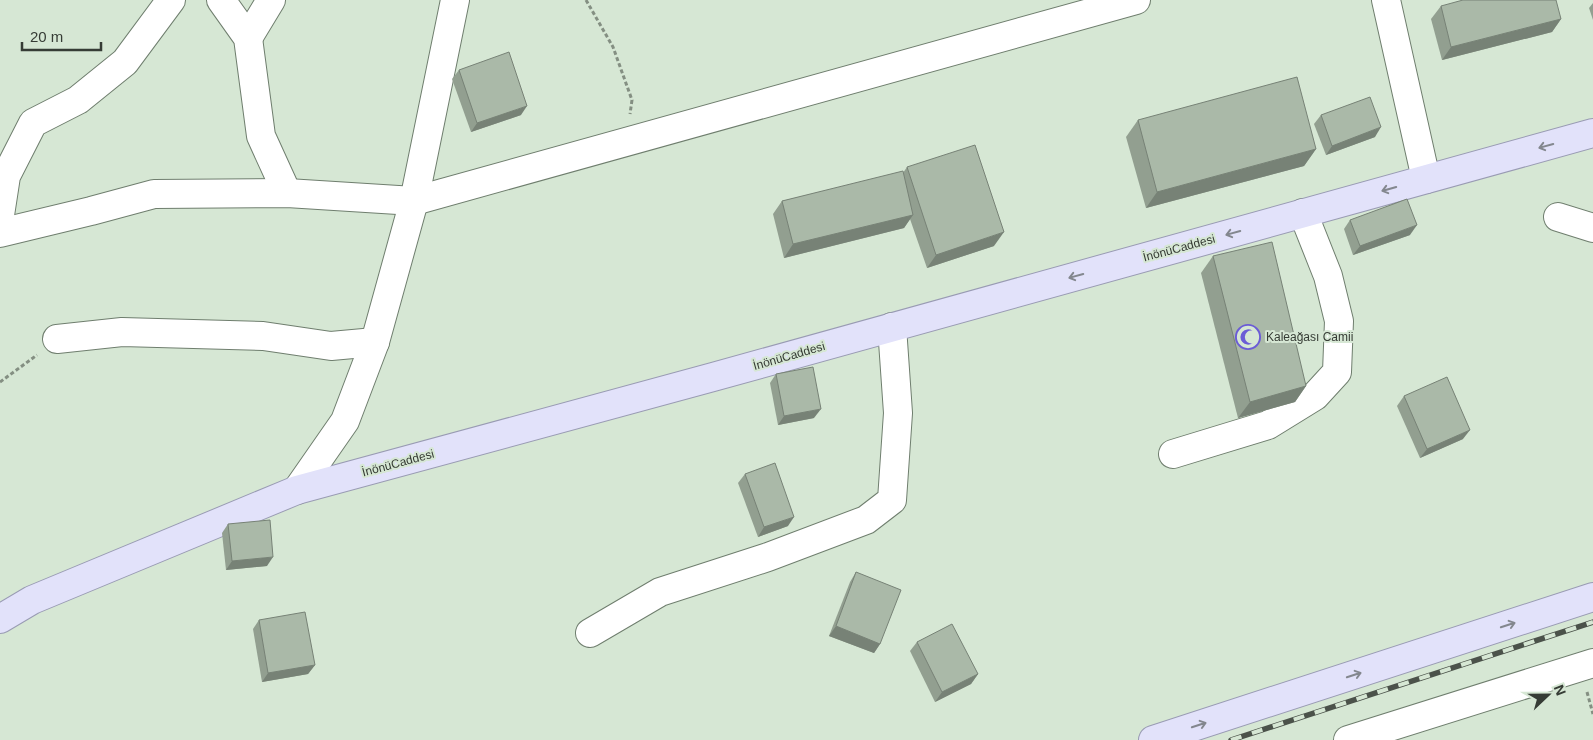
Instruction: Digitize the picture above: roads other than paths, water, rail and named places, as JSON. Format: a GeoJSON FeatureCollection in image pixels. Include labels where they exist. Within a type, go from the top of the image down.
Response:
{"type":"FeatureCollection","features":[{"type":"Feature","properties":{"kind":"main road","name":"İnönüCaddesi"},"geometry":{"type":"LineString","coordinates":[[0,619],[32,600],[297,490],[1593,133]]}},
{"type":"Feature","properties":{"kind":"main road"},"geometry":{"type":"LineString","coordinates":[[1153,740],[1593,597]]}},
{"type":"Feature","properties":{"kind":"street"},"geometry":{"type":"LineString","coordinates":[[0,215],[6,176],[33,123],[78,100],[125,62],[171,0]]}},
{"type":"Feature","properties":{"kind":"street"},"geometry":{"type":"LineString","coordinates":[[221,0],[248,38],[261,136],[287,193]]}},
{"type":"Feature","properties":{"kind":"street"},"geometry":{"type":"LineString","coordinates":[[248,38],[270,0]]}},
{"type":"Feature","properties":{"kind":"street"},"geometry":{"type":"LineString","coordinates":[[297,490],[345,421],[375,342],[414,202],[455,0]]}},
{"type":"Feature","properties":{"kind":"street"},"geometry":{"type":"LineString","coordinates":[[0,233],[154,194],[287,193],[414,202],[1136,0]]}},
{"type":"Feature","properties":{"kind":"street"},"geometry":{"type":"LineString","coordinates":[[1386,0],[1426,179]]}},
{"type":"Feature","properties":{"kind":"street"},"geometry":{"type":"LineString","coordinates":[[1173,454],[1268,425],[1315,396],[1337,372],[1338,321],[1328,276],[1303,214]]}},
{"type":"Feature","properties":{"kind":"street"},"geometry":{"type":"LineString","coordinates":[[1558,217],[1593,228]]}},
{"type":"Feature","properties":{"kind":"street"},"geometry":{"type":"LineString","coordinates":[[590,633],[660,592],[768,557],[866,520],[892,500],[898,413],[892,327]]}},
{"type":"Feature","properties":{"kind":"street"},"geometry":{"type":"LineString","coordinates":[[57,339],[122,332],[263,336],[331,346],[375,342]]}},
{"type":"Feature","properties":{"kind":"street"},"geometry":{"type":"LineString","coordinates":[[1348,740],[1593,663]]}},
{"type":"Feature","properties":{"kind":"railway"},"geometry":{"type":"LineString","coordinates":[[1231,740],[1593,622]]}},
{"type":"Feature","properties":{"kind":"place","name":"Kaleağası Camii"},"geometry":{"type":"Point","coordinates":[1248,337]}}]}
